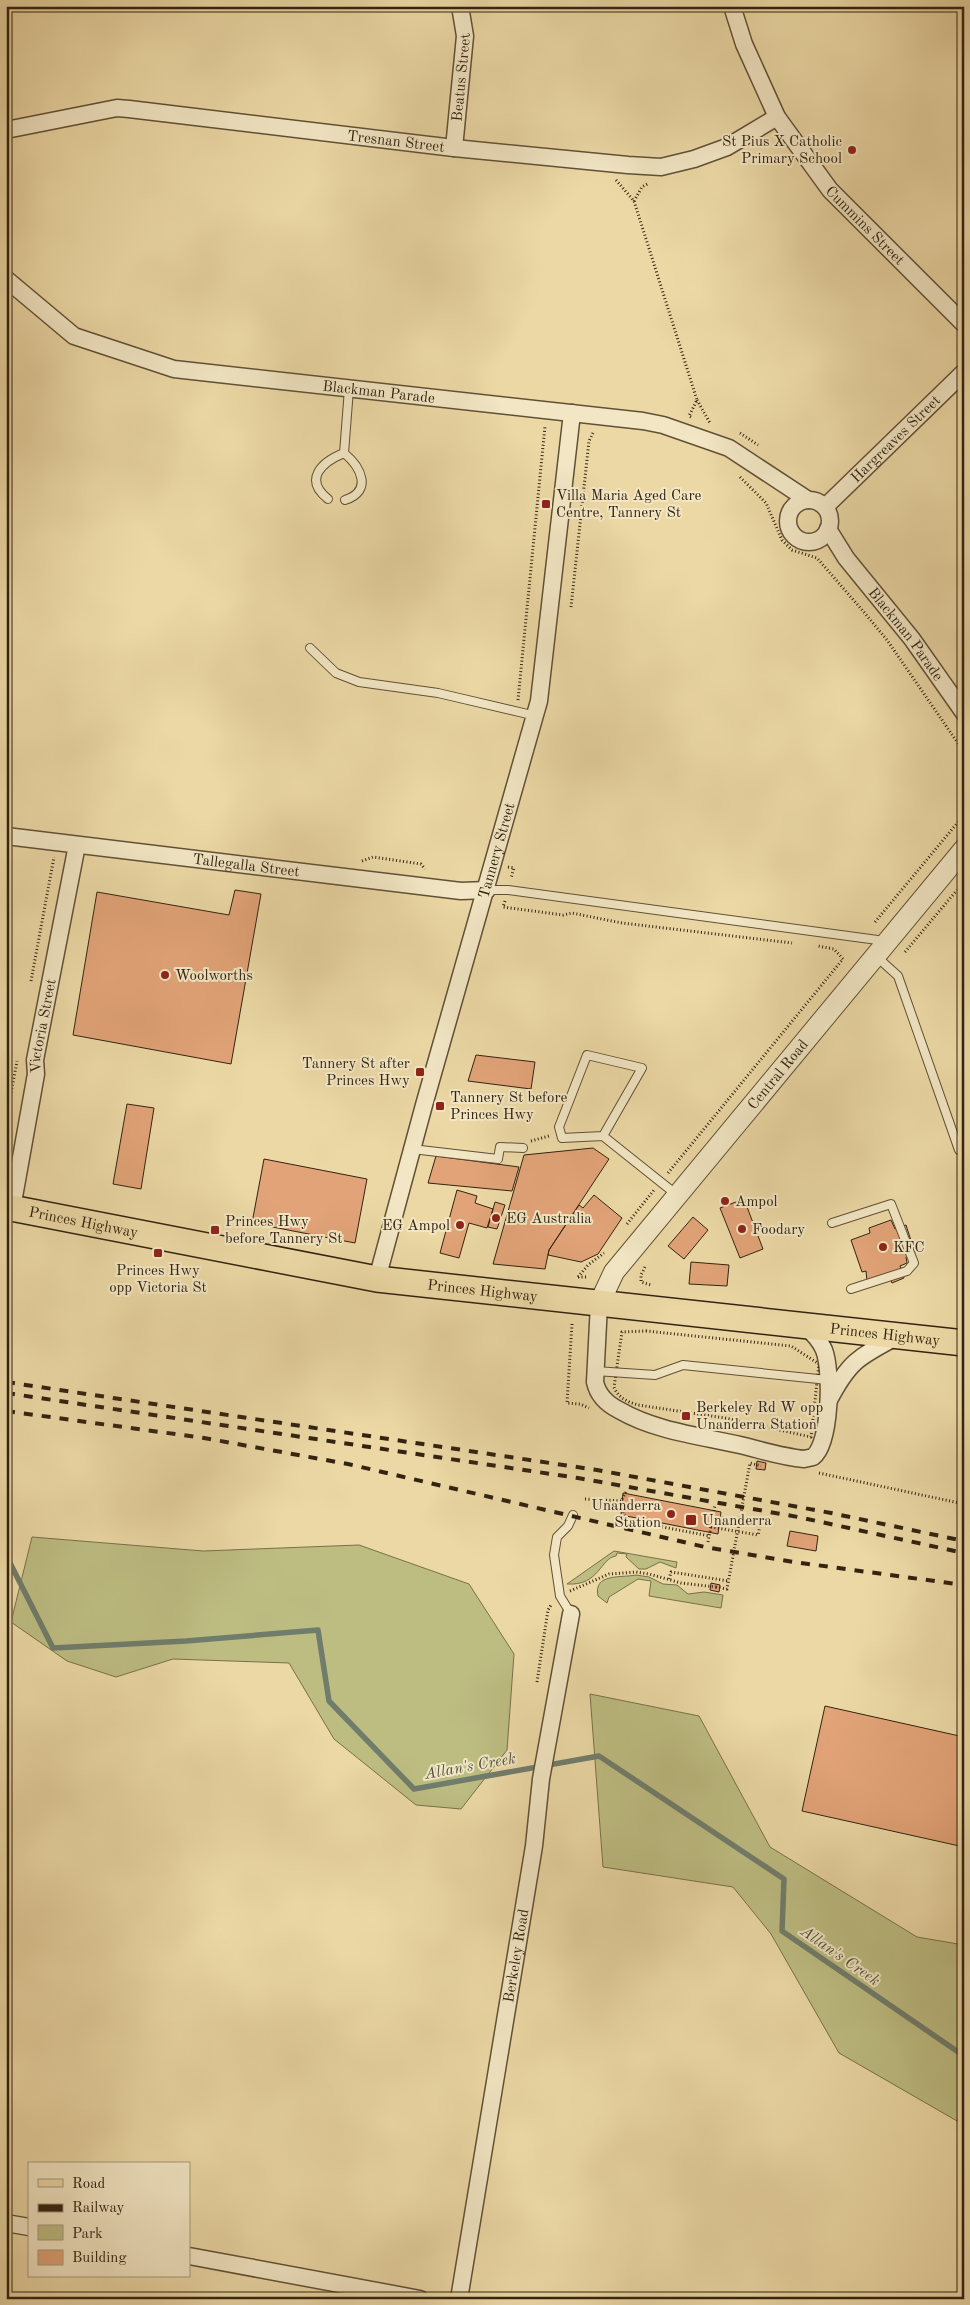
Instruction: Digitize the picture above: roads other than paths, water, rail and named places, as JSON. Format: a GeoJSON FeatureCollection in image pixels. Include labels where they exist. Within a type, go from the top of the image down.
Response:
{"type":"FeatureCollection","features":[{"type":"Feature","properties":{"kind":"main road","name":"Princes Highway"},"geometry":{"type":"LineString","coordinates":[[9,1207],[377,1279],[964,1343]]}},
{"type":"Feature","properties":{"kind":"street","name":"Beatus Street"},"geometry":{"type":"LineString","coordinates":[[454,148],[465,36],[460,6]]}},
{"type":"Feature","properties":{"kind":"street","name":"Cummins Street"},"geometry":{"type":"LineString","coordinates":[[732,6],[744,44],[777,117],[830,190],[964,324]]}},
{"type":"Feature","properties":{"kind":"street","name":"Tresnan Street"},"geometry":{"type":"LineString","coordinates":[[6,130],[117,108],[129,108],[454,148],[628,166],[661,167],[694,159],[727,147],[777,117]]}},
{"type":"Feature","properties":{"kind":"street","name":"Blackman Parade"},"geometry":{"type":"LineString","coordinates":[[6,279],[74,336],[174,369],[572,412],[663,425],[729,448],[808,500]]}},
{"type":"Feature","properties":{"kind":"street","name":"Hargreaves Street"},"geometry":{"type":"LineString","coordinates":[[825,507],[964,372]]}},
{"type":"Feature","properties":{"kind":"street","name":"Tannery Street"},"geometry":{"type":"LineString","coordinates":[[377,1279],[412,1149],[536,716],[572,412]]}},
{"type":"Feature","properties":{"kind":"street","name":"Blackman Parade"},"geometry":{"type":"LineString","coordinates":[[765,473],[791,511]]}},
{"type":"Feature","properties":{"kind":"street"},"geometry":{"type":"LineString","coordinates":[[808,500],[820,503],[825,507],[830,517],[823,534],[806,541],[792,532],[789,522],[791,511],[798,503],[808,500]]}},
{"type":"Feature","properties":{"kind":"street","name":"Blackman Parade"},"geometry":{"type":"LineString","coordinates":[[823,534],[846,558],[912,639],[964,713]]}},
{"type":"Feature","properties":{"kind":"street","name":"Tallegalla Street"},"geometry":{"type":"LineString","coordinates":[[6,836],[462,891],[487,890]]}},
{"type":"Feature","properties":{"kind":"street","name":"Victoria Street"},"geometry":{"type":"LineString","coordinates":[[9,1207],[36,1074],[35,1060],[78,845]]}},
{"type":"Feature","properties":{"kind":"street","name":"Central Road"},"geometry":{"type":"LineString","coordinates":[[599,1304],[614,1272],[964,849]]}},
{"type":"Feature","properties":{"kind":"street"},"geometry":{"type":"LineString","coordinates":[[599,1304],[595,1371],[596,1388],[603,1399],[620,1411],[647,1423],[799,1459],[813,1457],[819,1450],[829,1400],[842,1377],[855,1361],[898,1336]]}},
{"type":"Feature","properties":{"kind":"street"},"geometry":{"type":"LineString","coordinates":[[805,1326],[816,1336],[824,1349],[827,1362],[823,1379],[829,1400]]}},
{"type":"Feature","properties":{"kind":"street","name":"Berkeley Road"},"geometry":{"type":"LineString","coordinates":[[459,2299],[534,1846],[541,1779],[571,1614]]}},
{"type":"Feature","properties":{"kind":"street"},"geometry":{"type":"LineString","coordinates":[[6,2223],[28,2227]]}},
{"type":"Feature","properties":{"kind":"street"},"geometry":{"type":"LineString","coordinates":[[190,2256],[420,2299]]}},
{"type":"Feature","properties":{"kind":"lane"},"geometry":{"type":"LineString","coordinates":[[344,453],[348,389]]}},
{"type":"Feature","properties":{"kind":"lane"},"geometry":{"type":"LineString","coordinates":[[328,499],[319,492],[316,482],[318,471],[330,459],[344,453]]}},
{"type":"Feature","properties":{"kind":"lane"},"geometry":{"type":"LineString","coordinates":[[344,453],[356,463],[361,474],[362,488],[355,497],[345,500]]}},
{"type":"Feature","properties":{"kind":"lane"},"geometry":{"type":"LineString","coordinates":[[310,648],[336,673],[359,682],[438,693],[536,716]]}},
{"type":"Feature","properties":{"kind":"lane"},"geometry":{"type":"LineString","coordinates":[[487,890],[508,890],[881,948],[898,976],[959,1150]]}},
{"type":"Feature","properties":{"kind":"lane"},"geometry":{"type":"LineString","coordinates":[[604,1136],[642,1068],[587,1055],[559,1127],[562,1138],[604,1136],[678,1195]]}},
{"type":"Feature","properties":{"kind":"lane"},"geometry":{"type":"LineString","coordinates":[[412,1149],[498,1159],[500,1147],[523,1148]]}},
{"type":"Feature","properties":{"kind":"lane"},"geometry":{"type":"LineString","coordinates":[[832,1223],[891,1204],[914,1263],[907,1271],[851,1289]]}},
{"type":"Feature","properties":{"kind":"lane"},"geometry":{"type":"LineString","coordinates":[[595,1371],[656,1375],[683,1365],[823,1379]]}},
{"type":"Feature","properties":{"kind":"lane"},"geometry":{"type":"LineString","coordinates":[[571,1614],[560,1596],[556,1576],[555,1545],[557,1537],[572,1521],[573,1515]]}},
{"type":"Feature","properties":{"kind":"waterway","name":"Allan's Creek"},"geometry":{"type":"LineString","coordinates":[[6,1555],[53,1648],[186,1641],[318,1630],[329,1701],[414,1789],[599,1756],[784,1879],[782,1931],[964,2056]]}},
{"type":"Feature","properties":{"kind":"railway"},"geometry":{"type":"LineString","coordinates":[[6,1382],[597,1470],[831,1513],[964,1541]]}},
{"type":"Feature","properties":{"kind":"railway"},"geometry":{"type":"LineString","coordinates":[[6,1393],[578,1478],[798,1517],[964,1553]]}},
{"type":"Feature","properties":{"kind":"railway"},"geometry":{"type":"LineString","coordinates":[[6,1411],[204,1438],[348,1464],[705,1547],[794,1562],[964,1585]]}},
{"type":"Feature","properties":{"kind":"place","name":"St Pius X Catholic Primary School"},"geometry":{"type":"Point","coordinates":[852,150]}},
{"type":"Feature","properties":{"kind":"place","name":"Villa Maria Aged Care Centre, Tannery St"},"geometry":{"type":"Point","coordinates":[546,504]}},
{"type":"Feature","properties":{"kind":"place","name":"Woolworths"},"geometry":{"type":"Point","coordinates":[165,975]}},
{"type":"Feature","properties":{"kind":"place","name":"Tannery St after Princes Hwy"},"geometry":{"type":"Point","coordinates":[420,1072]}},
{"type":"Feature","properties":{"kind":"place","name":"Tannery St before Princes Hwy"},"geometry":{"type":"Point","coordinates":[440,1106]}},
{"type":"Feature","properties":{"kind":"place","name":"Ampol"},"geometry":{"type":"Point","coordinates":[725,1201]}},
{"type":"Feature","properties":{"kind":"place","name":"EG Australia"},"geometry":{"type":"Point","coordinates":[496,1218]}},
{"type":"Feature","properties":{"kind":"place","name":"EG Ampol"},"geometry":{"type":"Point","coordinates":[460,1225]}},
{"type":"Feature","properties":{"kind":"place","name":"Foodary"},"geometry":{"type":"Point","coordinates":[742,1229]}},
{"type":"Feature","properties":{"kind":"place","name":"Princes Hwy before Tannery St"},"geometry":{"type":"Point","coordinates":[215,1230]}},
{"type":"Feature","properties":{"kind":"place","name":"KFC"},"geometry":{"type":"Point","coordinates":[883,1247]}},
{"type":"Feature","properties":{"kind":"place","name":"Princes Hwy opp Victoria St"},"geometry":{"type":"Point","coordinates":[158,1253]}},
{"type":"Feature","properties":{"kind":"place","name":"Berkeley Rd W opp Unanderra Station"},"geometry":{"type":"Point","coordinates":[686,1416]}},
{"type":"Feature","properties":{"kind":"place","name":"Unanderra Station"},"geometry":{"type":"Point","coordinates":[671,1514]}},
{"type":"Feature","properties":{"kind":"place","name":"Unanderra"},"geometry":{"type":"Point","coordinates":[691,1520]}}]}
